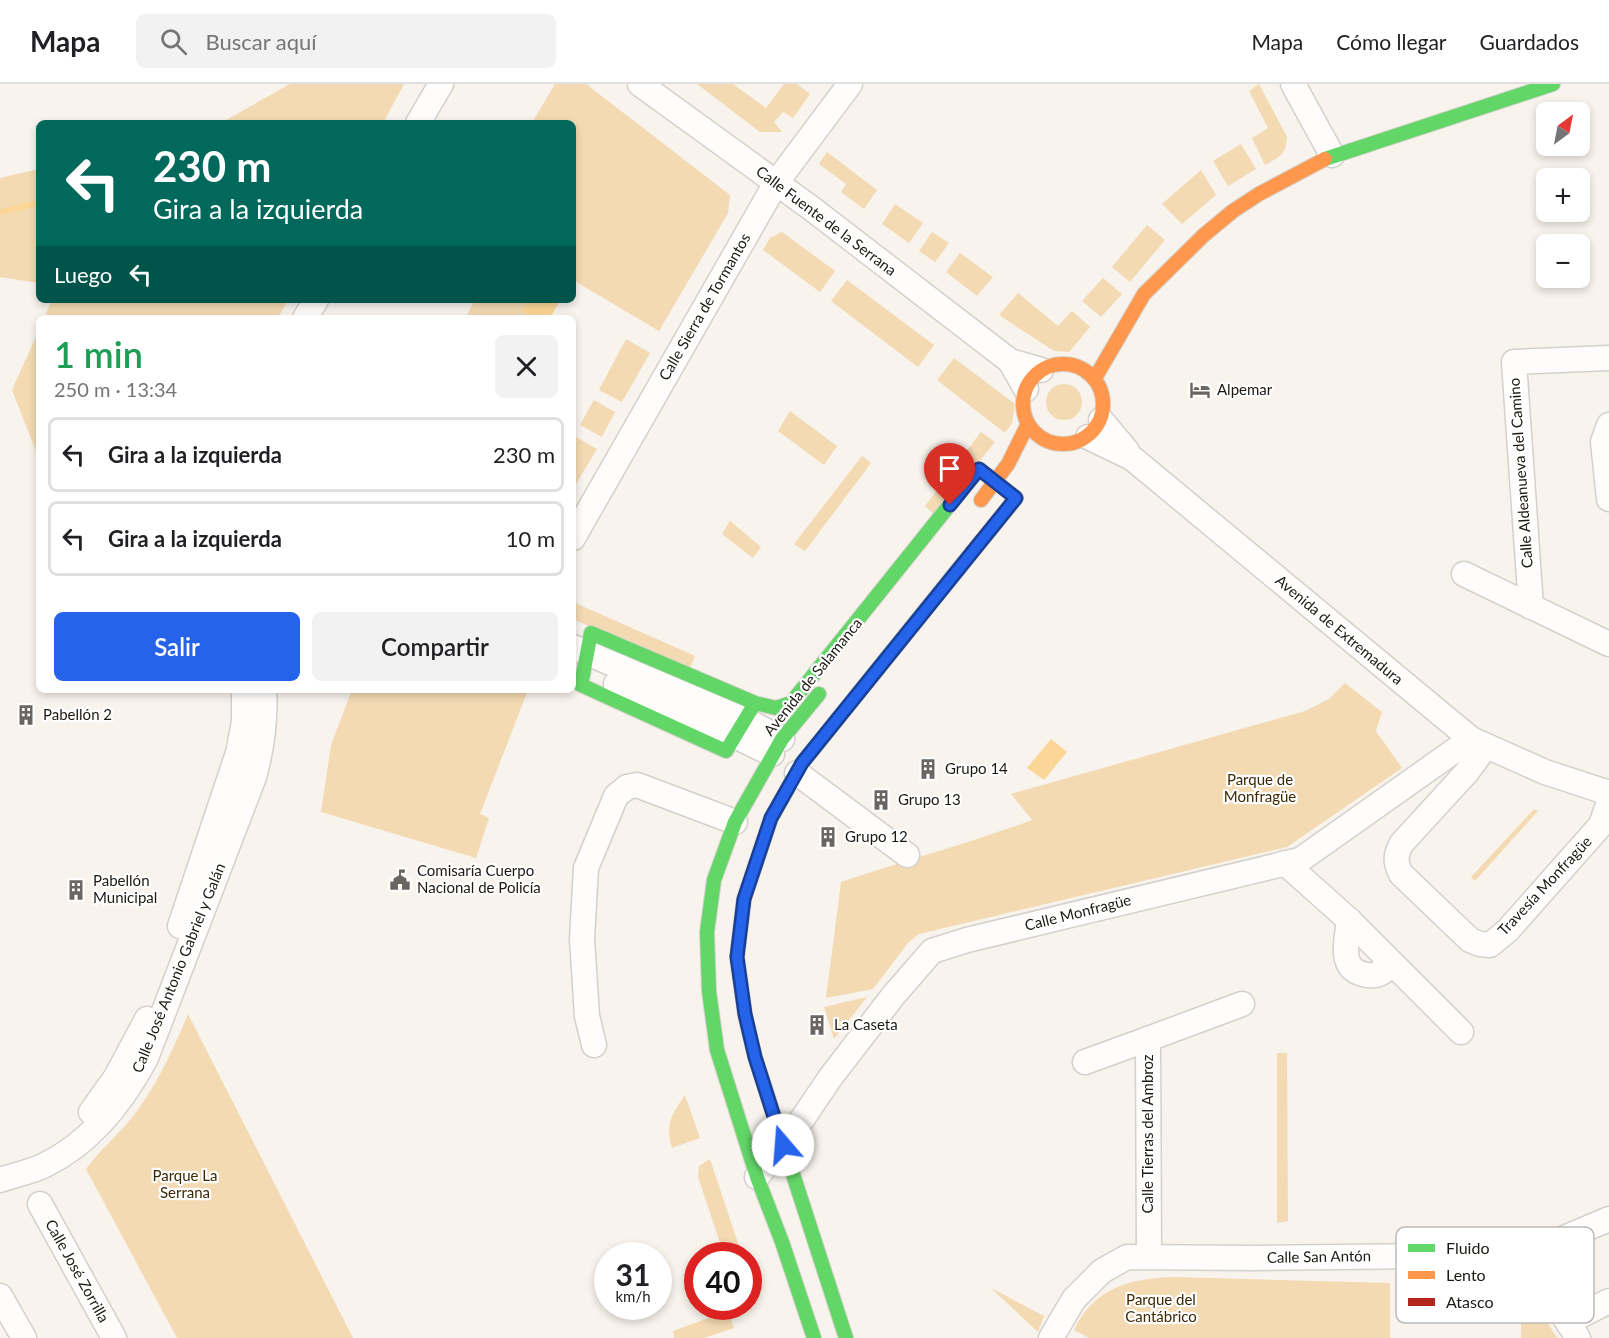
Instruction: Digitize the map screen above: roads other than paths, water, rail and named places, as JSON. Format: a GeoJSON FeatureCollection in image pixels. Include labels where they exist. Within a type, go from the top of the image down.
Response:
{"type":"FeatureCollection","features":[{"type":"Feature","properties":{"kind":"main road"},"geometry":{"type":"LineString","coordinates":[[1106,334],[1204,235],[1233,211],[1259,194],[1332,155],[1553,84]]}},
{"type":"Feature","properties":{"kind":"main road"},"geometry":{"type":"LineString","coordinates":[[1095,378],[1144,294]]}},
{"type":"Feature","properties":{"kind":"main road"},"geometry":{"type":"LineString","coordinates":[[996,482],[1036,447],[1078,442],[1094,428],[1104,409],[1104,398],[1095,378],[1079,361],[1052,365],[1041,370],[1032,378],[1026,389],[1023,413],[1035,433],[1036,447]]}},
{"type":"Feature","properties":{"kind":"main road"},"geometry":{"type":"LineString","coordinates":[[974,509],[996,482],[1017,449],[1028,424]]}},
{"type":"Feature","properties":{"kind":"main road"},"geometry":{"type":"LineString","coordinates":[[579,658],[581,685],[726,751],[745,719],[790,703],[979,469],[1016,498],[802,763],[771,818],[744,899],[737,957],[745,1014],[783,1145],[846,1338]]}},
{"type":"Feature","properties":{"kind":"main road","name":"Avenida de Salamanca"},"geometry":{"type":"LineString","coordinates":[[814,1338],[789,1261],[757,1177],[717,1050],[708,991],[707,932],[714,880],[735,822],[777,746],[826,686]]}},
{"type":"Feature","properties":{"kind":"street"},"geometry":{"type":"LineString","coordinates":[[420,120],[441,84]]}},
{"type":"Feature","properties":{"kind":"street","name":"Calle Fuente de la Serrana"},"geometry":{"type":"LineString","coordinates":[[640,84],[776,183],[1010,361]]}},
{"type":"Feature","properties":{"kind":"street","name":"Calle Sierra de Tormantos"},"geometry":{"type":"LineString","coordinates":[[576,533],[776,183],[850,84]]}},
{"type":"Feature","properties":{"kind":"street"},"geometry":{"type":"LineString","coordinates":[[1293,84],[1332,155]]}},
{"type":"Feature","properties":{"kind":"street","name":"Calle Aldeanueva del Camino"},"geometry":{"type":"LineString","coordinates":[[1531,607],[1514,362],[1609,358]]}},
{"type":"Feature","properties":{"kind":"street"},"geometry":{"type":"LineString","coordinates":[[1010,361],[1041,370]]}},
{"type":"Feature","properties":{"kind":"street"},"geometry":{"type":"LineString","coordinates":[[1010,361],[1026,389]]}},
{"type":"Feature","properties":{"kind":"street"},"geometry":{"type":"LineString","coordinates":[[1609,425],[1603,441],[1609,499]]}},
{"type":"Feature","properties":{"kind":"street","name":"Avenida de Extremadura"},"geometry":{"type":"LineString","coordinates":[[1094,428],[1478,743],[1545,772],[1609,793]]}},
{"type":"Feature","properties":{"kind":"street"},"geometry":{"type":"LineString","coordinates":[[1464,574],[1609,644]]}},
{"type":"Feature","properties":{"kind":"street"},"geometry":{"type":"LineString","coordinates":[[579,658],[745,719],[777,746]]}},
{"type":"Feature","properties":{"kind":"street","name":"Calle José Antonio Gabriel y Galán"},"geometry":{"type":"LineString","coordinates":[[0,1167],[32,1158],[63,1140],[87,1118],[116,1077],[146,1021],[238,753],[244,722],[244,693]]}},
{"type":"Feature","properties":{"kind":"street","name":"Calle José Antonio Gabriel y Galán"},"geometry":{"type":"LineString","coordinates":[[0,1180],[44,1165],[69,1150],[101,1123],[131,1087],[141,1068],[254,777],[262,748],[266,712],[264,693]]}},
{"type":"Feature","properties":{"kind":"street","name":"Travesía Monfragüe"},"geometry":{"type":"LineString","coordinates":[[1478,743],[1467,772],[1402,843],[1396,853],[1396,864],[1401,874],[1470,940],[1490,945],[1508,930],[1601,825],[1609,802]]}},
{"type":"Feature","properties":{"kind":"street","name":"Calle Monfragüe"},"geometry":{"type":"LineString","coordinates":[[757,1177],[886,1005],[932,951],[967,940],[1300,860],[1478,743]]}},
{"type":"Feature","properties":{"kind":"street"},"geometry":{"type":"LineString","coordinates":[[797,773],[907,855]]}},
{"type":"Feature","properties":{"kind":"street"},"geometry":{"type":"LineString","coordinates":[[594,1045],[587,1016],[582,939],[586,868],[616,796],[627,787],[637,785],[735,822]]}},
{"type":"Feature","properties":{"kind":"street"},"geometry":{"type":"LineString","coordinates":[[1285,863],[1349,920],[1461,1032]]}},
{"type":"Feature","properties":{"kind":"street"},"geometry":{"type":"LineString","coordinates":[[1349,920],[1346,956],[1351,968],[1368,975],[1379,975],[1385,970],[1385,956]]}},
{"type":"Feature","properties":{"kind":"street","name":"Calle Tierras del Ambroz"},"geometry":{"type":"LineString","coordinates":[[1149,1257],[1148,1040],[1242,1004]]}},
{"type":"Feature","properties":{"kind":"street"},"geometry":{"type":"LineString","coordinates":[[1085,1062],[1148,1040]]}},
{"type":"Feature","properties":{"kind":"street","name":"Calle José Zorrilla"},"geometry":{"type":"LineString","coordinates":[[40,1204],[114,1338]]}},
{"type":"Feature","properties":{"kind":"street","name":"Calle San Antón"},"geometry":{"type":"LineString","coordinates":[[1590,1227],[1609,1219]]}},
{"type":"Feature","properties":{"kind":"street","name":"Calle San Antón"},"geometry":{"type":"LineString","coordinates":[[1051,1338],[1074,1299],[1102,1271],[1127,1257],[1396,1256]]}},
{"type":"Feature","properties":{"kind":"street"},"geometry":{"type":"LineString","coordinates":[[0,1296],[24,1338]]}},
{"type":"Feature","properties":{"kind":"street","name":"Calle San Antón"},"geometry":{"type":"LineString","coordinates":[[1060,1338],[1074,1299]]}},
{"type":"Feature","properties":{"kind":"street"},"geometry":{"type":"LineString","coordinates":[[1594,1313],[1609,1301]]}},
{"type":"Feature","properties":{"kind":"waterway"},"geometry":{"type":"LineString","coordinates":[[0,212],[36,204]]}},
{"type":"Feature","properties":{"kind":"place","name":"Alpemar"},"geometry":{"type":"Point","coordinates":[1200,390]}},
{"type":"Feature","properties":{"kind":"place","name":"Pabellón 2"},"geometry":{"type":"Point","coordinates":[26,715]}},
{"type":"Feature","properties":{"kind":"place","name":"Grupo 14"},"geometry":{"type":"Point","coordinates":[928,769]}},
{"type":"Feature","properties":{"kind":"place","name":"Grupo 13"},"geometry":{"type":"Point","coordinates":[881,800]}},
{"type":"Feature","properties":{"kind":"place","name":"Grupo 12"},"geometry":{"type":"Point","coordinates":[828,837]}},
{"type":"Feature","properties":{"kind":"place","name":"Comisaría Cuerpo Nacional de Policía"},"geometry":{"type":"Point","coordinates":[400,880]}},
{"type":"Feature","properties":{"kind":"place","name":"Pabellón Municipal"},"geometry":{"type":"Point","coordinates":[76,890]}},
{"type":"Feature","properties":{"kind":"place","name":"La Caseta"},"geometry":{"type":"Point","coordinates":[817,1025]}},
{"type":"Feature","properties":{"kind":"park label","name":"Parque de Monfragüe"},"geometry":{"type":"Point","coordinates":[1260,788]}},
{"type":"Feature","properties":{"kind":"park label","name":"Parque La Serrana"},"geometry":{"type":"Point","coordinates":[185,1184]}},
{"type":"Feature","properties":{"kind":"park label","name":"Parque del Cantábrico"},"geometry":{"type":"Point","coordinates":[1161,1308]}}]}
